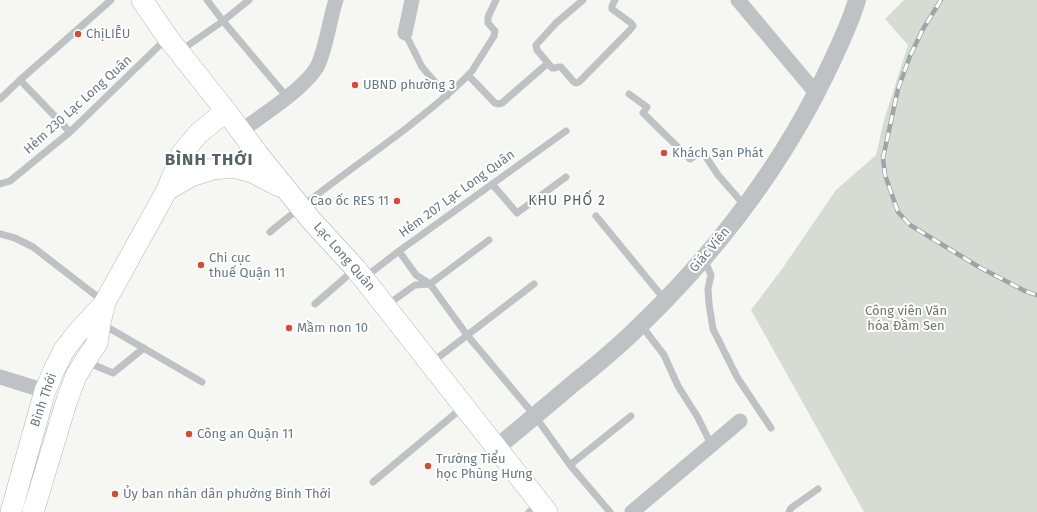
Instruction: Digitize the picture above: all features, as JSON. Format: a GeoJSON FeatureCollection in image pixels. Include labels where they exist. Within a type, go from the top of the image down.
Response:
{"type":"FeatureCollection","features":[{"type":"Feature","properties":{"kind":"main road","name":"Lạc Long Quân"},"geometry":{"type":"LineString","coordinates":[[142,0],[173,45],[226,111],[257,153],[311,220],[360,273],[431,363],[496,448],[539,509]]}},
{"type":"Feature","properties":{"kind":"main road","name":"Bình Thới"},"geometry":{"type":"LineString","coordinates":[[11,512],[45,391],[64,350],[105,302],[167,190],[182,153],[200,133],[226,111]]}},
{"type":"Feature","properties":{"kind":"main road"},"geometry":{"type":"LineString","coordinates":[[167,190],[191,176],[213,169],[232,167],[252,172],[287,189]]}},
{"type":"Feature","properties":{"kind":"main road","name":"Bình Thới"},"geometry":{"type":"LineString","coordinates":[[33,512],[67,400],[76,376],[97,343],[105,302]]}},
{"type":"Feature","properties":{"kind":"street"},"geometry":{"type":"LineString","coordinates":[[241,131],[287,97],[306,80],[317,66],[324,48],[336,0]]}},
{"type":"Feature","properties":{"kind":"street"},"geometry":{"type":"LineString","coordinates":[[405,33],[412,0]]}},
{"type":"Feature","properties":{"kind":"street"},"geometry":{"type":"LineString","coordinates":[[738,0],[816,93]]}},
{"type":"Feature","properties":{"kind":"street","name":"Giác Viên"},"geometry":{"type":"LineString","coordinates":[[496,448],[604,359],[640,325],[703,258],[746,206],[789,142],[807,111],[840,43],[857,0]]}},
{"type":"Feature","properties":{"kind":"street"},"geometry":{"type":"LineString","coordinates":[[0,377],[45,391]]}},
{"type":"Feature","properties":{"kind":"street"},"geometry":{"type":"LineString","coordinates":[[632,512],[740,421]]}},
{"type":"Feature","properties":{"kind":"lane"},"geometry":{"type":"LineString","coordinates":[[0,99],[111,0]]}},
{"type":"Feature","properties":{"kind":"lane"},"geometry":{"type":"LineString","coordinates":[[207,0],[222,21],[287,97]]}},
{"type":"Feature","properties":{"kind":"lane","name":"Hẻm 230 Lạc Long Quân"},"geometry":{"type":"LineString","coordinates":[[0,184],[10,181],[173,45],[222,21],[249,0]]}},
{"type":"Feature","properties":{"kind":"lane"},"geometry":{"type":"LineString","coordinates":[[270,232],[447,96],[472,71],[496,31],[488,23],[488,16],[496,0]]}},
{"type":"Feature","properties":{"kind":"lane"},"geometry":{"type":"LineString","coordinates":[[583,0],[556,23],[536,45],[537,50],[552,68],[561,67],[576,83],[582,80],[633,26],[612,9],[615,0]]}},
{"type":"Feature","properties":{"kind":"lane"},"geometry":{"type":"LineString","coordinates":[[405,33],[422,67],[447,96]]}},
{"type":"Feature","properties":{"kind":"lane"},"geometry":{"type":"LineString","coordinates":[[468,75],[495,103],[498,104],[502,103],[548,63]]}},
{"type":"Feature","properties":{"kind":"lane"},"geometry":{"type":"LineString","coordinates":[[20,80],[70,132]]}},
{"type":"Feature","properties":{"kind":"lane"},"geometry":{"type":"LineString","coordinates":[[629,94],[647,107],[643,114],[690,159],[702,151],[718,174],[746,206]]}},
{"type":"Feature","properties":{"kind":"lane","name":"Hẻm 207 Lạc Long Quân"},"geometry":{"type":"LineString","coordinates":[[315,304],[360,273],[399,251],[566,131]]}},
{"type":"Feature","properties":{"kind":"lane"},"geometry":{"type":"LineString","coordinates":[[492,184],[517,213],[566,177]]}},
{"type":"Feature","properties":{"kind":"lane"},"geometry":{"type":"LineString","coordinates":[[596,216],[665,300]]}},
{"type":"Feature","properties":{"kind":"lane"},"geometry":{"type":"LineString","coordinates":[[0,234],[15,238],[33,247],[105,302]]}},
{"type":"Feature","properties":{"kind":"lane"},"geometry":{"type":"LineString","coordinates":[[386,306],[415,285],[430,284],[489,240]]}},
{"type":"Feature","properties":{"kind":"lane"},"geometry":{"type":"LineString","coordinates":[[399,251],[416,275],[430,284],[467,335],[535,416],[570,465],[610,512]]}},
{"type":"Feature","properties":{"kind":"lane"},"geometry":{"type":"LineString","coordinates":[[703,258],[711,274],[708,288],[708,304],[713,329],[737,377],[771,428]]}},
{"type":"Feature","properties":{"kind":"lane"},"geometry":{"type":"LineString","coordinates":[[431,363],[534,284]]}},
{"type":"Feature","properties":{"kind":"lane"},"geometry":{"type":"LineString","coordinates":[[100,323],[202,382]]}},
{"type":"Feature","properties":{"kind":"lane"},"geometry":{"type":"LineString","coordinates":[[640,325],[664,356],[678,386],[697,416],[712,444]]}},
{"type":"Feature","properties":{"kind":"lane"},"geometry":{"type":"LineString","coordinates":[[85,361],[113,373],[144,348]]}},
{"type":"Feature","properties":{"kind":"lane"},"geometry":{"type":"LineString","coordinates":[[373,482],[464,406]]}},
{"type":"Feature","properties":{"kind":"lane"},"geometry":{"type":"LineString","coordinates":[[570,465],[631,416]]}},
{"type":"Feature","properties":{"kind":"lane"},"geometry":{"type":"LineString","coordinates":[[789,512],[791,508],[818,489]]}},
{"type":"Feature","properties":{"kind":"green space","name":"Công viên Văn hóa Đầm Sen"},"geometry":{"type":"Polygon","coordinates":[[[904,0],[1037,0],[1037,512],[864,512],[751,310],[782,269],[836,190],[876,155],[884,120],[908,45],[885,19],[904,0]]]}},
{"type":"Feature","properties":{"kind":"railway"},"geometry":{"type":"LineString","coordinates":[[941,0],[923,29],[910,56],[898,89],[883,158],[885,175],[898,212],[910,225],[979,267],[1025,291],[1037,295]]}},
{"type":"Feature","properties":{"kind":"place","name":"ChịLIỄU"},"geometry":{"type":"Point","coordinates":[78,34]}},
{"type":"Feature","properties":{"kind":"place","name":"UBND phường 3"},"geometry":{"type":"Point","coordinates":[355,85]}},
{"type":"Feature","properties":{"kind":"place","name":"Khách Sạn Phát"},"geometry":{"type":"Point","coordinates":[664,153]}},
{"type":"Feature","properties":{"kind":"place","name":"Cao ốc RES 11"},"geometry":{"type":"Point","coordinates":[397,201]}},
{"type":"Feature","properties":{"kind":"place","name":"Chi cục thuế Quận 11"},"geometry":{"type":"Point","coordinates":[201,265]}},
{"type":"Feature","properties":{"kind":"place","name":"Mầm non 10"},"geometry":{"type":"Point","coordinates":[289,328]}},
{"type":"Feature","properties":{"kind":"place","name":"Công an Quận 11"},"geometry":{"type":"Point","coordinates":[189,434]}},
{"type":"Feature","properties":{"kind":"place","name":"Trường Tiểu học Phùng Hưng"},"geometry":{"type":"Point","coordinates":[428,466]}},
{"type":"Feature","properties":{"kind":"place","name":"Ủy ban nhân dân phường Bình Thới"},"geometry":{"type":"Point","coordinates":[115,494]}},
{"type":"Feature","properties":{"kind":"district","name":"BÌNH THỚI"},"geometry":{"type":"Point","coordinates":[209,160]}},
{"type":"Feature","properties":{"kind":"district","name":"KHU PHỐ 2"},"geometry":{"type":"Point","coordinates":[567,201]}}]}
